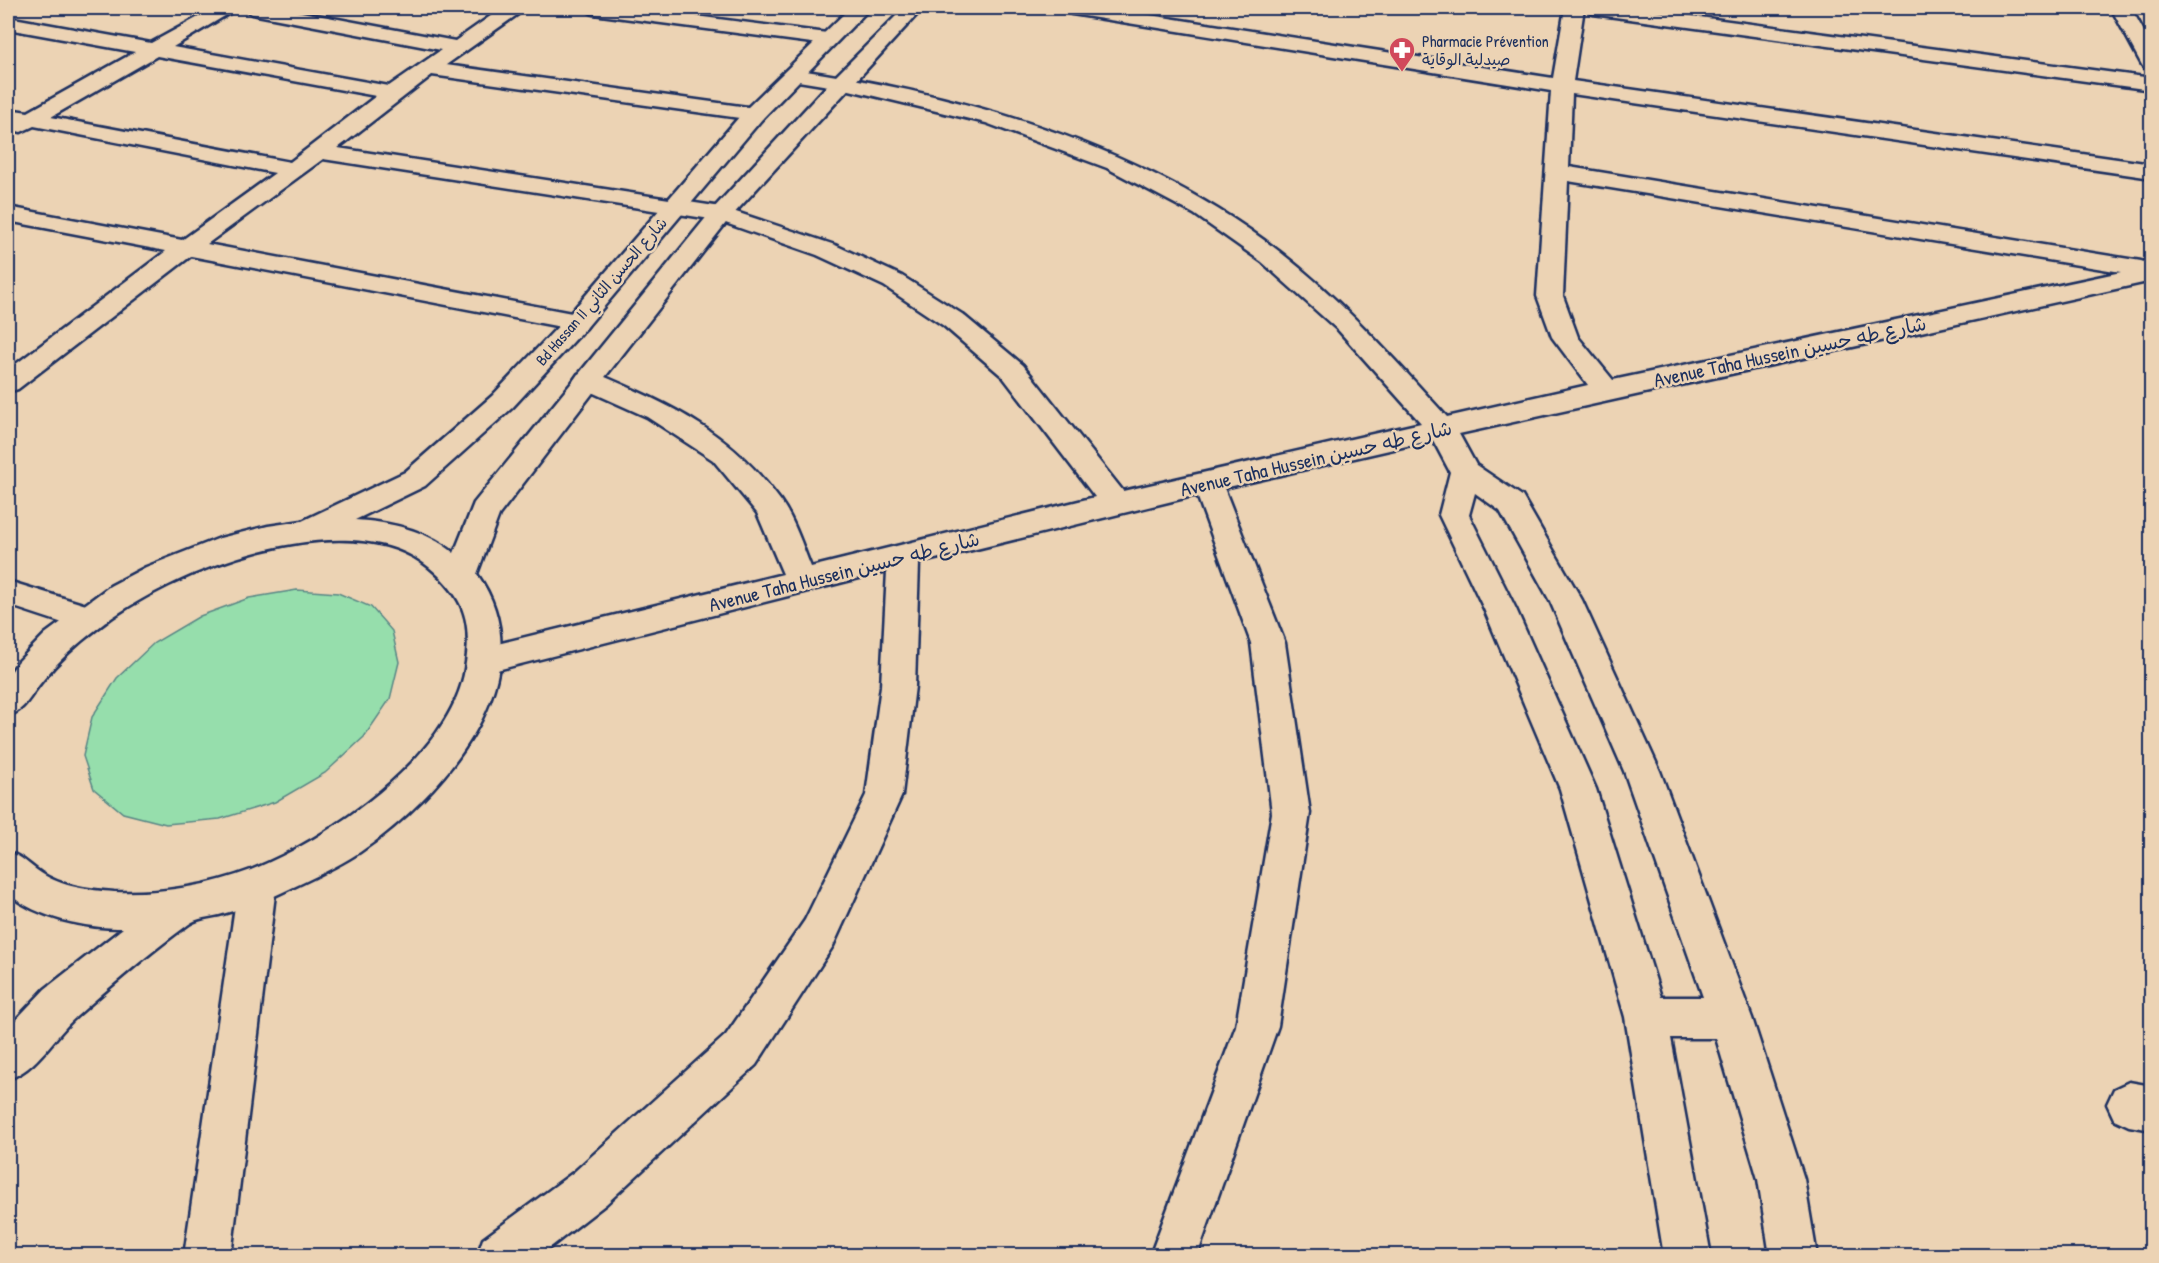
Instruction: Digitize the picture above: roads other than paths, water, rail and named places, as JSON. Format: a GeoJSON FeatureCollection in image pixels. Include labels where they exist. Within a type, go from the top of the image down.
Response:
{"type":"FeatureCollection","features":[{"type":"Feature","properties":{"kind":"street"},"geometry":{"type":"LineString","coordinates":[[8,133],[228,8]]}},
{"type":"Feature","properties":{"kind":"street"},"geometry":{"type":"LineString","coordinates":[[252,8],[457,47]]}},
{"type":"Feature","properties":{"kind":"street"},"geometry":{"type":"LineString","coordinates":[[8,383],[186,247],[319,152],[393,93],[514,8]]}},
{"type":"Feature","properties":{"kind":"street"},"geometry":{"type":"LineString","coordinates":[[593,8],[827,39]]}},
{"type":"Feature","properties":{"kind":"street","name":"Bd Hassan II شارع الحسن الثاني"},"geometry":{"type":"LineString","coordinates":[[307,530],[415,479],[502,402],[577,322],[754,114],[860,8]]}},
{"type":"Feature","properties":{"kind":"street"},"geometry":{"type":"LineString","coordinates":[[461,575],[485,511],[588,380],[721,214],[840,82],[914,8]]}},
{"type":"Feature","properties":{"kind":"street"},"geometry":{"type":"LineString","coordinates":[[1072,8],[1562,86],[2151,171]]}},
{"type":"Feature","properties":{"kind":"street"},"geometry":{"type":"LineString","coordinates":[[1574,8],[1562,86],[1550,296],[1557,326],[1572,350],[1607,390]]}},
{"type":"Feature","properties":{"kind":"street"},"geometry":{"type":"LineString","coordinates":[[1593,8],[2151,84]]}},
{"type":"Feature","properties":{"kind":"street"},"geometry":{"type":"LineString","coordinates":[[2121,8],[2151,65]]}},
{"type":"Feature","properties":{"kind":"street"},"geometry":{"type":"LineString","coordinates":[[8,23],[393,93]]}},
{"type":"Feature","properties":{"kind":"street"},"geometry":{"type":"LineString","coordinates":[[430,69],[754,114]]}},
{"type":"Feature","properties":{"kind":"street"},"geometry":{"type":"LineString","coordinates":[[793,75],[840,82],[993,118],[1114,163],[1202,209],[1271,257],[1348,326],[1442,429],[1465,472],[1511,504],[1566,600],[1642,771],[1731,1018],[1781,1179],[1794,1256]]}},
{"type":"Feature","properties":{"kind":"street"},"geometry":{"type":"LineString","coordinates":[[8,115],[295,170]]}},
{"type":"Feature","properties":{"kind":"street"},"geometry":{"type":"LineString","coordinates":[[319,152],[721,214],[826,250],[893,281],[953,320],[1014,371],[1116,503]]}},
{"type":"Feature","properties":{"kind":"street"},"geometry":{"type":"LineString","coordinates":[[1557,172],[2151,271]]}},
{"type":"Feature","properties":{"kind":"street"},"geometry":{"type":"LineString","coordinates":[[8,214],[577,322]]}},
{"type":"Feature","properties":{"kind":"street","name":"Avenue Taha Hussein شارع طه حسين"},"geometry":{"type":"LineString","coordinates":[[485,660],[1116,503],[1607,390],[2151,271]]}},
{"type":"Feature","properties":{"kind":"street"},"geometry":{"type":"LineString","coordinates":[[8,351],[40,358]]}},
{"type":"Feature","properties":{"kind":"street"},"geometry":{"type":"LineString","coordinates":[[588,380],[657,410],[723,453],[770,508],[802,582]]}},
{"type":"Feature","properties":{"kind":"street"},"geometry":{"type":"LineString","coordinates":[[1465,472],[1454,514],[1500,609],[1578,789],[1646,1017],[1688,1256]]}},
{"type":"Feature","properties":{"kind":"street"},"geometry":{"type":"LineString","coordinates":[[1173,1256],[1257,1026],[1291,813],[1268,643],[1207,482]]}},
{"type":"Feature","properties":{"kind":"street"},"geometry":{"type":"LineString","coordinates":[[8,702],[48,651],[87,618],[159,574],[233,544],[307,530],[370,531],[423,546],[461,575],[477,600],[485,628],[485,660],[465,720],[417,784],[345,841],[257,886],[181,906],[118,911],[63,903],[12,884]]}},
{"type":"Feature","properties":{"kind":"street"},"geometry":{"type":"LineString","coordinates":[[500,1256],[590,1188],[741,1050],[819,933],[884,795],[898,686],[904,557]]}},
{"type":"Feature","properties":{"kind":"street"},"geometry":{"type":"LineString","coordinates":[[8,593],[87,618]]}},
{"type":"Feature","properties":{"kind":"street"},"geometry":{"type":"LineString","coordinates":[[207,1256],[257,886]]}},
{"type":"Feature","properties":{"kind":"street"},"geometry":{"type":"LineString","coordinates":[[8,1058],[60,1003],[181,906]]}},
{"type":"Feature","properties":{"kind":"street"},"geometry":{"type":"LineString","coordinates":[[1646,1017],[1731,1018]]}},
{"type":"Feature","properties":{"kind":"place","name":"Pharmacie Prévention صيدلية الوقاية"},"geometry":{"type":"Point","coordinates":[1402,73]}}]}
